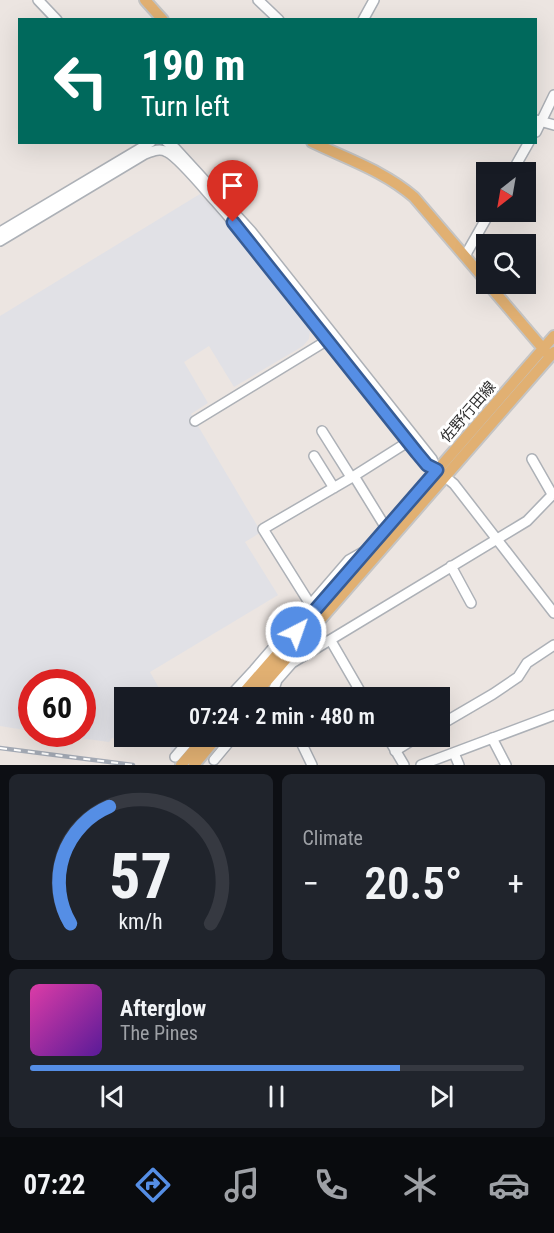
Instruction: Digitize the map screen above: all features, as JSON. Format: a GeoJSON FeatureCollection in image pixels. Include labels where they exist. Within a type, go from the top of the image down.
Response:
{"type":"FeatureCollection","features":[{"type":"Feature","properties":{"kind":"main road"},"geometry":{"type":"LineString","coordinates":[[145,0],[161,18]]}},
{"type":"Feature","properties":{"kind":"main road"},"geometry":{"type":"LineString","coordinates":[[317,144],[378,172],[404,188],[476,269]]}},
{"type":"Feature","properties":{"kind":"main road"},"geometry":{"type":"LineString","coordinates":[[498,294],[550,354]]}},
{"type":"Feature","properties":{"kind":"main road","name":"佐野行田線"},"geometry":{"type":"LineString","coordinates":[[249,687],[550,354],[554,336]]}},
{"type":"Feature","properties":{"kind":"main road","name":"佐野行田線"},"geometry":{"type":"LineString","coordinates":[[261,687],[356,570],[367,550],[441,473]]}},
{"type":"Feature","properties":{"kind":"main road"},"geometry":{"type":"LineString","coordinates":[[178,761],[194,747]]}},
{"type":"Feature","properties":{"kind":"main road"},"geometry":{"type":"LineString","coordinates":[[194,765],[209,747]]}},
{"type":"Feature","properties":{"kind":"street"},"geometry":{"type":"LineString","coordinates":[[38,0],[55,18]]}},
{"type":"Feature","properties":{"kind":"street"},"geometry":{"type":"LineString","coordinates":[[258,0],[277,18]]}},
{"type":"Feature","properties":{"kind":"street"},"geometry":{"type":"LineString","coordinates":[[364,18],[374,0]]}},
{"type":"Feature","properties":{"kind":"street"},"geometry":{"type":"LineString","coordinates":[[554,95],[538,120],[554,125]]}},
{"type":"Feature","properties":{"kind":"street"},"geometry":{"type":"LineString","coordinates":[[0,232],[148,144]]}},
{"type":"Feature","properties":{"kind":"street"},"geometry":{"type":"LineString","coordinates":[[170,144],[251,231],[411,440],[454,484],[554,613]]}},
{"type":"Feature","properties":{"kind":"street"},"geometry":{"type":"LineString","coordinates":[[518,162],[528,144]]}},
{"type":"Feature","properties":{"kind":"street"},"geometry":{"type":"LineString","coordinates":[[0,241],[133,161],[153,150],[161,150],[173,156],[238,227],[331,338]]}},
{"type":"Feature","properties":{"kind":"street"},"geometry":{"type":"LineString","coordinates":[[465,256],[484,222]]}},
{"type":"Feature","properties":{"kind":"street"},"geometry":{"type":"LineString","coordinates":[[195,421],[331,338]]}},
{"type":"Feature","properties":{"kind":"street"},"geometry":{"type":"LineString","coordinates":[[322,431],[386,528]]}},
{"type":"Feature","properties":{"kind":"street"},"geometry":{"type":"LineString","coordinates":[[310,604],[263,529],[411,440]]}},
{"type":"Feature","properties":{"kind":"street"},"geometry":{"type":"LineString","coordinates":[[314,456],[334,488]]}},
{"type":"Feature","properties":{"kind":"street"},"geometry":{"type":"LineString","coordinates":[[275,687],[277,680],[292,663],[527,521],[553,494],[532,459]]}},
{"type":"Feature","properties":{"kind":"street"},"geometry":{"type":"LineString","coordinates":[[238,687],[349,560],[367,550]]}},
{"type":"Feature","properties":{"kind":"street"},"geometry":{"type":"LineString","coordinates":[[451,566],[471,603]]}},
{"type":"Feature","properties":{"kind":"street"},"geometry":{"type":"LineString","coordinates":[[331,641],[358,687]]}},
{"type":"Feature","properties":{"kind":"street"},"geometry":{"type":"LineString","coordinates":[[450,719],[518,677],[528,663],[554,645]]}},
{"type":"Feature","properties":{"kind":"street"},"geometry":{"type":"LineString","coordinates":[[421,765],[554,715]]}},
{"type":"Feature","properties":{"kind":"street"},"geometry":{"type":"LineString","coordinates":[[492,738],[506,765]]}},
{"type":"Feature","properties":{"kind":"street"},"geometry":{"type":"LineString","coordinates":[[178,761],[186,747]]}},
{"type":"Feature","properties":{"kind":"street"},"geometry":{"type":"LineString","coordinates":[[214,760],[225,747]]}},
{"type":"Feature","properties":{"kind":"street"},"geometry":{"type":"LineString","coordinates":[[303,747],[312,765]]}},
{"type":"Feature","properties":{"kind":"street"},"geometry":{"type":"LineString","coordinates":[[393,747],[404,765]]}},
{"type":"Feature","properties":{"kind":"street"},"geometry":{"type":"LineString","coordinates":[[395,750],[400,747]]}},
{"type":"Feature","properties":{"kind":"street"},"geometry":{"type":"LineString","coordinates":[[454,753],[459,765]]}},
{"type":"Feature","properties":{"kind":"shaded area"},"geometry":{"type":"Polygon","coordinates":[[[200,194],[240,236],[308,322],[309,339],[303,346],[234,387],[209,346],[184,362],[208,403],[191,414],[261,532],[245,542],[278,595],[150,672],[158,687],[114,687],[114,738],[109,742],[96,740],[96,669],[18,669],[18,729],[0,726],[0,316],[200,194]]]}},
{"type":"Feature","properties":{"kind":"shaded area"},"geometry":{"type":"Polygon","coordinates":[[[170,747],[180,747],[172,757],[170,747]]]}},
{"type":"Feature","properties":{"kind":"railway"},"geometry":{"type":"LineString","coordinates":[[0,748],[133,765]]}},
{"type":"Feature","properties":{"kind":"route"},"geometry":{"type":"LineString","coordinates":[[233,222],[417,453],[427,465],[437,470],[296,632]]}}]}
